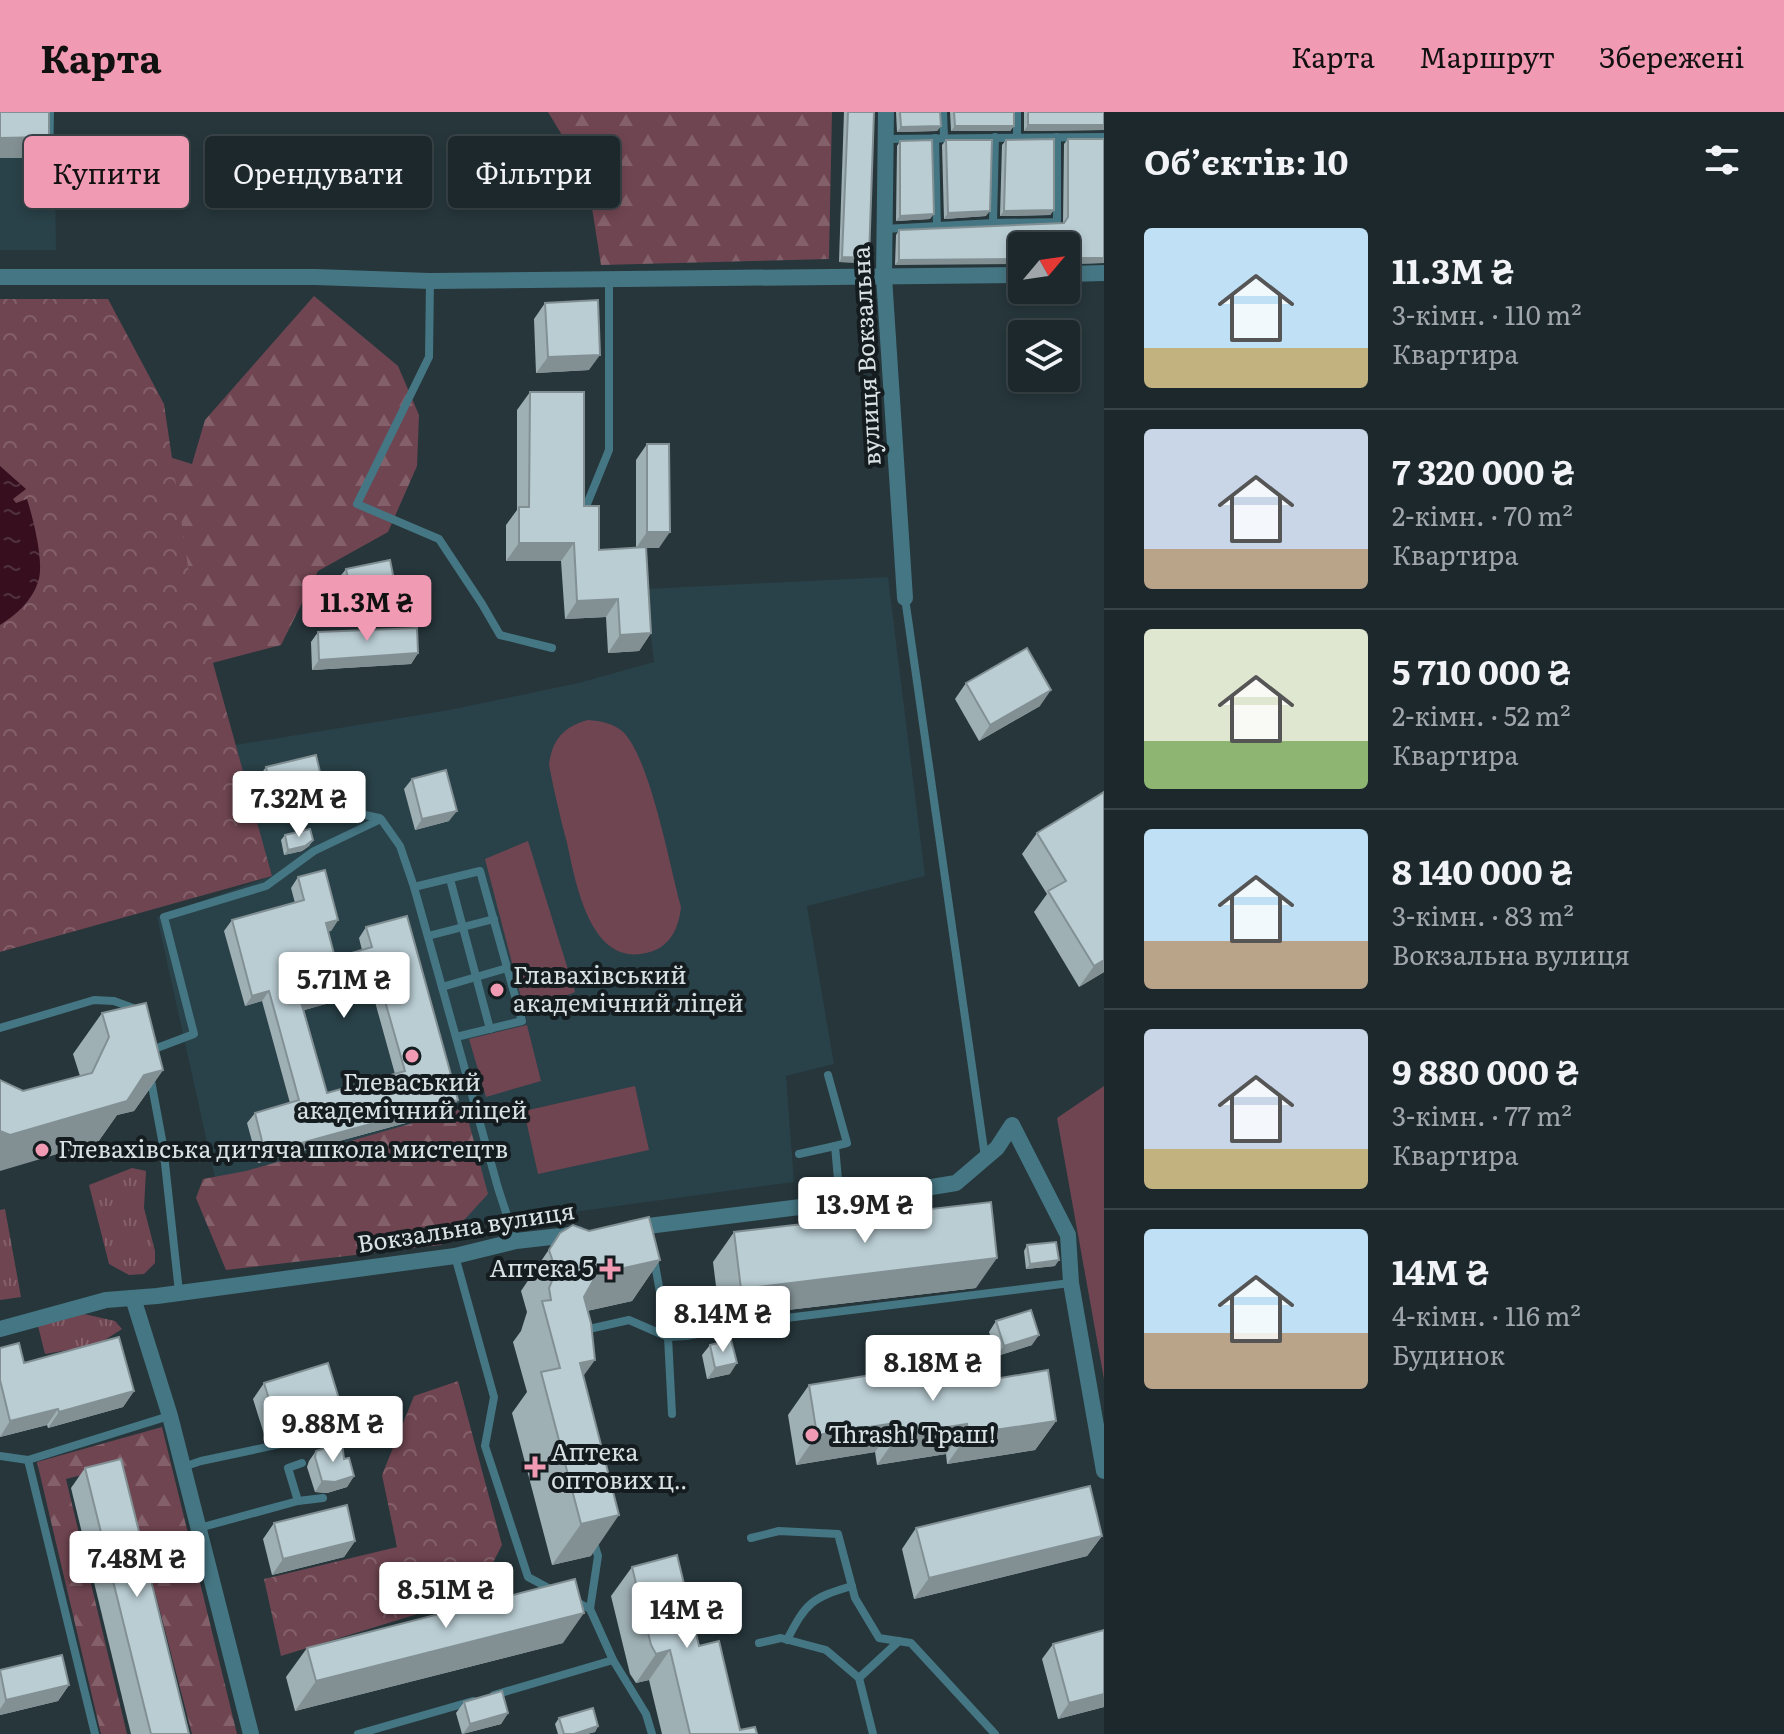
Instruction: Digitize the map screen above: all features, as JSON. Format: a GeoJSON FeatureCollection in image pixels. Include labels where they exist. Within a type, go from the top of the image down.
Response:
{"type":"FeatureCollection","features":[{"type":"Feature","properties":{"kind":"street"},"geometry":{"type":"LineString","coordinates":[[45,136],[46,112]]}},
{"type":"Feature","properties":{"kind":"street","name":"вулиця Вокзальна"},"geometry":{"type":"LineString","coordinates":[[886,112],[884,277],[905,598]]}},
{"type":"Feature","properties":{"kind":"street"},"geometry":{"type":"LineString","coordinates":[[1080,274],[1104,273]]}},
{"type":"Feature","properties":{"kind":"street"},"geometry":{"type":"LineString","coordinates":[[0,277],[315,277],[430,281],[1008,275]]}},
{"type":"Feature","properties":{"kind":"street"},"geometry":{"type":"LineString","coordinates":[[618,1230],[649,1234],[956,1183],[997,1148],[1012,1125],[1068,1235],[1071,1283],[1104,1471]]}},
{"type":"Feature","properties":{"kind":"street","name":"Вокзальна вулиця"},"geometry":{"type":"LineString","coordinates":[[0,1329],[106,1300],[455,1256],[516,1241],[589,1233]]}},
{"type":"Feature","properties":{"kind":"street"},"geometry":{"type":"LineString","coordinates":[[133,1298],[170,1416],[251,1734]]}},
{"type":"Feature","properties":{"kind":"lane"},"geometry":{"type":"LineString","coordinates":[[937,228],[939,138],[943,112]]}},
{"type":"Feature","properties":{"kind":"lane"},"geometry":{"type":"LineString","coordinates":[[1017,112],[1017,136]]}},
{"type":"Feature","properties":{"kind":"lane"},"geometry":{"type":"LineString","coordinates":[[993,223],[995,137]]}},
{"type":"Feature","properties":{"kind":"lane"},"geometry":{"type":"LineString","coordinates":[[884,229],[1057,222],[1057,137]]}},
{"type":"Feature","properties":{"kind":"lane"},"geometry":{"type":"LineString","coordinates":[[885,139],[1104,137]]}},
{"type":"Feature","properties":{"kind":"lane"},"geometry":{"type":"LineString","coordinates":[[585,509],[609,450],[609,280]]}},
{"type":"Feature","properties":{"kind":"lane"},"geometry":{"type":"LineString","coordinates":[[430,281],[429,357],[357,504],[439,539],[500,635],[552,648]]}},
{"type":"Feature","properties":{"kind":"lane"},"geometry":{"type":"LineString","coordinates":[[905,598],[985,1157]]}},
{"type":"Feature","properties":{"kind":"lane"},"geometry":{"type":"LineString","coordinates":[[262,815],[328,807],[381,819],[400,846],[516,1241]]}},
{"type":"Feature","properties":{"kind":"lane"},"geometry":{"type":"LineString","coordinates":[[145,1052],[194,1034],[164,917],[266,886],[314,851],[381,819]]}},
{"type":"Feature","properties":{"kind":"lane"},"geometry":{"type":"LineString","coordinates":[[414,887],[480,871],[494,919],[522,1021],[456,1037]]}},
{"type":"Feature","properties":{"kind":"lane"},"geometry":{"type":"LineString","coordinates":[[450,879],[490,1029]]}},
{"type":"Feature","properties":{"kind":"lane"},"geometry":{"type":"LineString","coordinates":[[428,936],[494,919]]}},
{"type":"Feature","properties":{"kind":"lane"},"geometry":{"type":"LineString","coordinates":[[442,987],[507,968]]}},
{"type":"Feature","properties":{"kind":"lane"},"geometry":{"type":"LineString","coordinates":[[0,1028],[94,1000],[114,1001],[133,1008],[137,1023]]}},
{"type":"Feature","properties":{"kind":"lane"},"geometry":{"type":"LineString","coordinates":[[141,1038],[163,1145],[179,1292]]}},
{"type":"Feature","properties":{"kind":"lane"},"geometry":{"type":"LineString","coordinates":[[799,1154],[847,1143],[828,1075]]}},
{"type":"Feature","properties":{"kind":"lane"},"geometry":{"type":"LineString","coordinates":[[835,1146],[840,1202]]}},
{"type":"Feature","properties":{"kind":"lane"},"geometry":{"type":"LineString","coordinates":[[653,1254],[668,1337],[672,1414]]}},
{"type":"Feature","properties":{"kind":"lane"},"geometry":{"type":"LineString","coordinates":[[455,1256],[494,1397],[485,1446],[528,1577],[590,1609]]}},
{"type":"Feature","properties":{"kind":"lane"},"geometry":{"type":"LineString","coordinates":[[578,1336],[589,1329],[629,1320],[668,1337],[770,1320],[1071,1283]]}},
{"type":"Feature","properties":{"kind":"lane"},"geometry":{"type":"LineString","coordinates":[[0,1456],[28,1460],[170,1416]]}},
{"type":"Feature","properties":{"kind":"lane"},"geometry":{"type":"LineString","coordinates":[[183,1467],[328,1434]]}},
{"type":"Feature","properties":{"kind":"lane"},"geometry":{"type":"LineString","coordinates":[[28,1460],[95,1734]]}},
{"type":"Feature","properties":{"kind":"lane"},"geometry":{"type":"LineString","coordinates":[[298,1501],[288,1468],[302,1463]]}},
{"type":"Feature","properties":{"kind":"lane"},"geometry":{"type":"LineString","coordinates":[[199,1528],[298,1501],[323,1498]]}},
{"type":"Feature","properties":{"kind":"lane"},"geometry":{"type":"LineString","coordinates":[[595,1528],[593,1539],[598,1556],[590,1609],[613,1660],[646,1714],[652,1734]]}},
{"type":"Feature","properties":{"kind":"lane"},"geometry":{"type":"LineString","coordinates":[[751,1538],[779,1531],[838,1534],[855,1598],[879,1638],[911,1643],[995,1734]]}},
{"type":"Feature","properties":{"kind":"lane"},"geometry":{"type":"LineString","coordinates":[[787,1640],[803,1607],[852,1586]]}},
{"type":"Feature","properties":{"kind":"lane"},"geometry":{"type":"LineString","coordinates":[[759,1643],[781,1638],[826,1650],[859,1678],[873,1734]]}},
{"type":"Feature","properties":{"kind":"lane"},"geometry":{"type":"LineString","coordinates":[[859,1678],[899,1641]]}},
{"type":"Feature","properties":{"kind":"lane"},"geometry":{"type":"LineString","coordinates":[[358,1734],[613,1660]]}},
{"type":"Feature","properties":{"kind":"shaded area"},"geometry":{"type":"Polygon","coordinates":[[[0,112],[54,112],[54,136],[24,136],[24,208],[55,208],[56,250],[0,250],[0,112]]]}},
{"type":"Feature","properties":{"kind":"shaded area","name":"Главахівський академічний ліцей"},"geometry":{"type":"Polygon","coordinates":[[[888,577],[925,876],[807,906],[834,1064],[786,1076],[794,1182],[222,1260],[224,1219],[157,917],[272,876],[235,745],[449,710],[578,683],[654,662],[645,589],[888,577]]]}},
{"type":"Feature","properties":{"kind":"green space"},"geometry":{"type":"Polygon","coordinates":[[[548,112],[832,112],[829,259],[601,265],[592,208],[620,208],[620,136],[563,136],[548,112]]]}},
{"type":"Feature","properties":{"kind":"green space"},"geometry":{"type":"Polygon","coordinates":[[[314,296],[398,366],[419,415],[417,466],[388,532],[318,571],[281,645],[193,668],[0,311],[153,452],[192,464],[205,420],[314,296]]]}},
{"type":"Feature","properties":{"kind":"green space"},"geometry":{"type":"Polygon","coordinates":[[[0,299],[108,299],[164,404],[190,580],[272,876],[0,952],[0,299]]]}},
{"type":"Feature","properties":{"kind":"green space"},"geometry":{"type":"Polygon","coordinates":[[[588,720],[614,726],[632,744],[658,814],[681,907],[673,934],[665,944],[653,951],[632,954],[615,949],[601,937],[590,921],[576,880],[549,765],[560,736],[572,726],[588,720]]]}},
{"type":"Feature","properties":{"kind":"green space"},"geometry":{"type":"Polygon","coordinates":[[[528,841],[575,992],[525,1013],[485,859],[528,841]]]}},
{"type":"Feature","properties":{"kind":"green space"},"geometry":{"type":"Polygon","coordinates":[[[527,1025],[541,1081],[486,1097],[469,1039],[527,1025]]]}},
{"type":"Feature","properties":{"kind":"green space"},"geometry":{"type":"Polygon","coordinates":[[[635,1086],[649,1150],[538,1174],[524,1111],[635,1086]]]}},
{"type":"Feature","properties":{"kind":"green space"},"geometry":{"type":"Polygon","coordinates":[[[1104,1086],[1104,1379],[1057,1118],[1104,1086]]]}},
{"type":"Feature","properties":{"kind":"green space"},"geometry":{"type":"Polygon","coordinates":[[[465,1108],[488,1194],[441,1245],[226,1270],[196,1198],[203,1179],[246,1171],[465,1108]]]}},
{"type":"Feature","properties":{"kind":"green space"},"geometry":{"type":"Polygon","coordinates":[[[132,1168],[146,1171],[144,1208],[155,1263],[144,1274],[129,1275],[109,1264],[89,1185],[132,1168]]]}},
{"type":"Feature","properties":{"kind":"green space"},"geometry":{"type":"Polygon","coordinates":[[[5,1209],[21,1297],[0,1300],[0,1210],[5,1209]]]}},
{"type":"Feature","properties":{"kind":"green space"},"geometry":{"type":"Polygon","coordinates":[[[84,1314],[115,1321],[122,1329],[97,1345],[45,1354],[38,1326],[84,1314]]]}},
{"type":"Feature","properties":{"kind":"green space"},"geometry":{"type":"Polygon","coordinates":[[[458,1381],[502,1545],[476,1596],[281,1656],[264,1579],[397,1547],[382,1475],[414,1396],[458,1381]]]}},
{"type":"Feature","properties":{"kind":"green space"},"geometry":{"type":"Polygon","coordinates":[[[162,1427],[237,1734],[192,1734],[122,1465],[66,1479],[127,1734],[101,1734],[37,1462],[162,1427]]]}},
{"type":"Feature","properties":{"kind":"water"},"geometry":{"type":"Polygon","coordinates":[[[0,466],[26,489],[13,499],[16,503],[27,499],[35,529],[40,574],[28,601],[0,625],[0,466]]]}},
{"type":"Feature","properties":{"kind":"building"},"geometry":{"type":"Polygon","coordinates":[[[0,112],[49,112],[49,136],[0,138],[0,112]]]}},
{"type":"Feature","properties":{"kind":"building"},"geometry":{"type":"Polygon","coordinates":[[[848,112],[874,112],[869,258],[842,257],[848,112]]]}},
{"type":"Feature","properties":{"kind":"building"},"geometry":{"type":"Polygon","coordinates":[[[900,112],[940,112],[941,126],[901,127],[900,112]]]}},
{"type":"Feature","properties":{"kind":"building"},"geometry":{"type":"Polygon","coordinates":[[[954,112],[1014,112],[1014,126],[955,126],[954,112]]]}},
{"type":"Feature","properties":{"kind":"building"},"geometry":{"type":"Polygon","coordinates":[[[1028,112],[1104,112],[1104,125],[1028,125],[1028,112]]]}},
{"type":"Feature","properties":{"kind":"building"},"geometry":{"type":"Polygon","coordinates":[[[1054,139],[1054,210],[1004,211],[1006,140],[1054,139]]]}},
{"type":"Feature","properties":{"kind":"building"},"geometry":{"type":"Polygon","coordinates":[[[1068,139],[1104,139],[1104,258],[1080,258],[1080,232],[1008,232],[1008,259],[899,260],[899,230],[1064,223],[1068,217],[1068,139]]]}},
{"type":"Feature","properties":{"kind":"building"},"geometry":{"type":"Polygon","coordinates":[[[932,140],[934,214],[900,216],[900,141],[932,140]]]}},
{"type":"Feature","properties":{"kind":"building"},"geometry":{"type":"Polygon","coordinates":[[[946,140],[992,140],[990,211],[948,213],[946,140]]]}},
{"type":"Feature","properties":{"kind":"building"},"geometry":{"type":"Polygon","coordinates":[[[598,300],[600,355],[548,357],[545,303],[598,300]]]}},
{"type":"Feature","properties":{"kind":"building"},"geometry":{"type":"Polygon","coordinates":[[[530,392],[584,392],[584,506],[599,506],[599,550],[646,547],[651,633],[620,635],[618,599],[577,601],[574,543],[519,543],[519,507],[529,507],[530,392]]]}},
{"type":"Feature","properties":{"kind":"building"},"geometry":{"type":"Polygon","coordinates":[[[647,444],[669,444],[670,532],[647,532],[647,444]]]}},
{"type":"Feature","properties":{"kind":"building"},"geometry":{"type":"Polygon","coordinates":[[[390,560],[396,590],[352,599],[346,569],[390,560]]]}},
{"type":"Feature","properties":{"kind":"building"},"geometry":{"type":"Polygon","coordinates":[[[417,628],[418,653],[319,660],[318,632],[417,628]]]}},
{"type":"Feature","properties":{"kind":"building"},"geometry":{"type":"Polygon","coordinates":[[[1027,648],[1051,690],[990,725],[966,683],[1027,648]]]}},
{"type":"Feature","properties":{"kind":"building"},"geometry":{"type":"Polygon","coordinates":[[[316,755],[323,785],[273,797],[266,767],[316,755]]]}},
{"type":"Feature","properties":{"kind":"building"},"geometry":{"type":"Polygon","coordinates":[[[446,770],[457,811],[422,819],[412,779],[446,770]]]}},
{"type":"Feature","properties":{"kind":"building"},"geometry":{"type":"Polygon","coordinates":[[[1104,792],[1104,960],[1094,966],[1048,891],[1066,881],[1037,833],[1104,792]]]}},
{"type":"Feature","properties":{"kind":"building"},"geometry":{"type":"Polygon","coordinates":[[[310,829],[313,840],[305,846],[288,850],[285,835],[310,829]]]}},
{"type":"Feature","properties":{"kind":"building","name":"Глеваський академічний ліцей"},"geometry":{"type":"Polygon","coordinates":[[[325,870],[338,920],[326,923],[335,958],[372,947],[366,927],[407,916],[458,1100],[265,1153],[255,1113],[299,1100],[269,991],[252,996],[232,920],[304,900],[298,877],[325,870]],[[379,980],[301,1002],[327,1093],[405,1071],[379,980]]]}},
{"type":"Feature","properties":{"kind":"building"},"geometry":{"type":"Polygon","coordinates":[[[146,1003],[163,1070],[144,1075],[127,1101],[10,1135],[0,1131],[0,1080],[23,1091],[92,1073],[109,1037],[102,1013],[146,1003]]]}},
{"type":"Feature","properties":{"kind":"building"},"geometry":{"type":"Polygon","coordinates":[[[991,1202],[997,1258],[741,1289],[734,1232],[991,1202]]]}},
{"type":"Feature","properties":{"kind":"building"},"geometry":{"type":"Polygon","coordinates":[[[649,1217],[660,1260],[597,1274],[584,1297],[591,1323],[595,1360],[580,1363],[619,1515],[581,1524],[541,1372],[560,1368],[542,1301],[551,1300],[549,1288],[556,1271],[549,1250],[560,1233],[573,1225],[589,1231],[649,1217]]]}},
{"type":"Feature","properties":{"kind":"building"},"geometry":{"type":"Polygon","coordinates":[[[1056,1242],[1059,1260],[1030,1264],[1027,1245],[1056,1242]]]}},
{"type":"Feature","properties":{"kind":"building"},"geometry":{"type":"Polygon","coordinates":[[[1031,1310],[1039,1335],[1004,1346],[996,1321],[1031,1310]]]}},
{"type":"Feature","properties":{"kind":"building"},"geometry":{"type":"Polygon","coordinates":[[[119,1337],[134,1391],[59,1412],[58,1409],[10,1421],[0,1380],[0,1348],[19,1343],[24,1363],[119,1337]]]}},
{"type":"Feature","properties":{"kind":"building"},"geometry":{"type":"Polygon","coordinates":[[[731,1340],[737,1363],[715,1368],[710,1345],[731,1340]]]}},
{"type":"Feature","properties":{"kind":"building"},"geometry":{"type":"Polygon","coordinates":[[[328,1363],[339,1399],[275,1419],[264,1383],[328,1363]]]}},
{"type":"Feature","properties":{"kind":"building"},"geometry":{"type":"Polygon","coordinates":[[[1048,1370],[1056,1421],[968,1434],[967,1424],[898,1435],[896,1423],[817,1435],[809,1385],[896,1371],[898,1383],[969,1372],[971,1383],[1048,1370]]]}},
{"type":"Feature","properties":{"kind":"building"},"geometry":{"type":"Polygon","coordinates":[[[342,1443],[344,1459],[349,1458],[354,1476],[335,1482],[322,1481],[316,1451],[342,1443]]]}},
{"type":"Feature","properties":{"kind":"building"},"geometry":{"type":"Polygon","coordinates":[[[121,1459],[189,1734],[151,1734],[85,1468],[121,1459]]]}},
{"type":"Feature","properties":{"kind":"building"},"geometry":{"type":"Polygon","coordinates":[[[1090,1486],[1102,1536],[929,1578],[916,1528],[1090,1486]]]}},
{"type":"Feature","properties":{"kind":"building"},"geometry":{"type":"Polygon","coordinates":[[[347,1505],[355,1541],[283,1559],[274,1523],[347,1505]]]}},
{"type":"Feature","properties":{"kind":"building"},"geometry":{"type":"Polygon","coordinates":[[[677,1555],[699,1646],[719,1641],[740,1730],[755,1727],[757,1734],[690,1734],[670,1650],[656,1654],[651,1645],[632,1567],[677,1555]]]}},
{"type":"Feature","properties":{"kind":"building"},"geometry":{"type":"Polygon","coordinates":[[[575,1579],[584,1613],[316,1681],[307,1648],[575,1579]]]}},
{"type":"Feature","properties":{"kind":"building"},"geometry":{"type":"Polygon","coordinates":[[[1104,1630],[1104,1694],[1069,1703],[1053,1644],[1104,1630]]]}},
{"type":"Feature","properties":{"kind":"building"},"geometry":{"type":"Polygon","coordinates":[[[62,1655],[69,1685],[6,1700],[0,1670],[62,1655]]]}},
{"type":"Feature","properties":{"kind":"building"},"geometry":{"type":"Polygon","coordinates":[[[502,1691],[508,1713],[470,1724],[464,1702],[502,1691]]]}},
{"type":"Feature","properties":{"kind":"building"},"geometry":{"type":"Polygon","coordinates":[[[593,1708],[598,1726],[564,1734],[559,1718],[593,1708]]]}},
{"type":"Feature","properties":{"kind":"place","name":"Главахівський академічний ліцей"},"geometry":{"type":"Point","coordinates":[497,990]}},
{"type":"Feature","properties":{"kind":"place","name":"Глеваський академічний ліцей"},"geometry":{"type":"Point","coordinates":[412,1056]}},
{"type":"Feature","properties":{"kind":"place","name":"Глевахівська дитяча школа мистецтв"},"geometry":{"type":"Point","coordinates":[42,1150]}},
{"type":"Feature","properties":{"kind":"place","name":"Аптека 5"},"geometry":{"type":"Point","coordinates":[610,1269]}},
{"type":"Feature","properties":{"kind":"place","name":"Thrash! Траш!"},"geometry":{"type":"Point","coordinates":[812,1435]}},
{"type":"Feature","properties":{"kind":"place","name":"Аптека оптових ц‥"},"geometry":{"type":"Point","coordinates":[535,1467]}}]}
